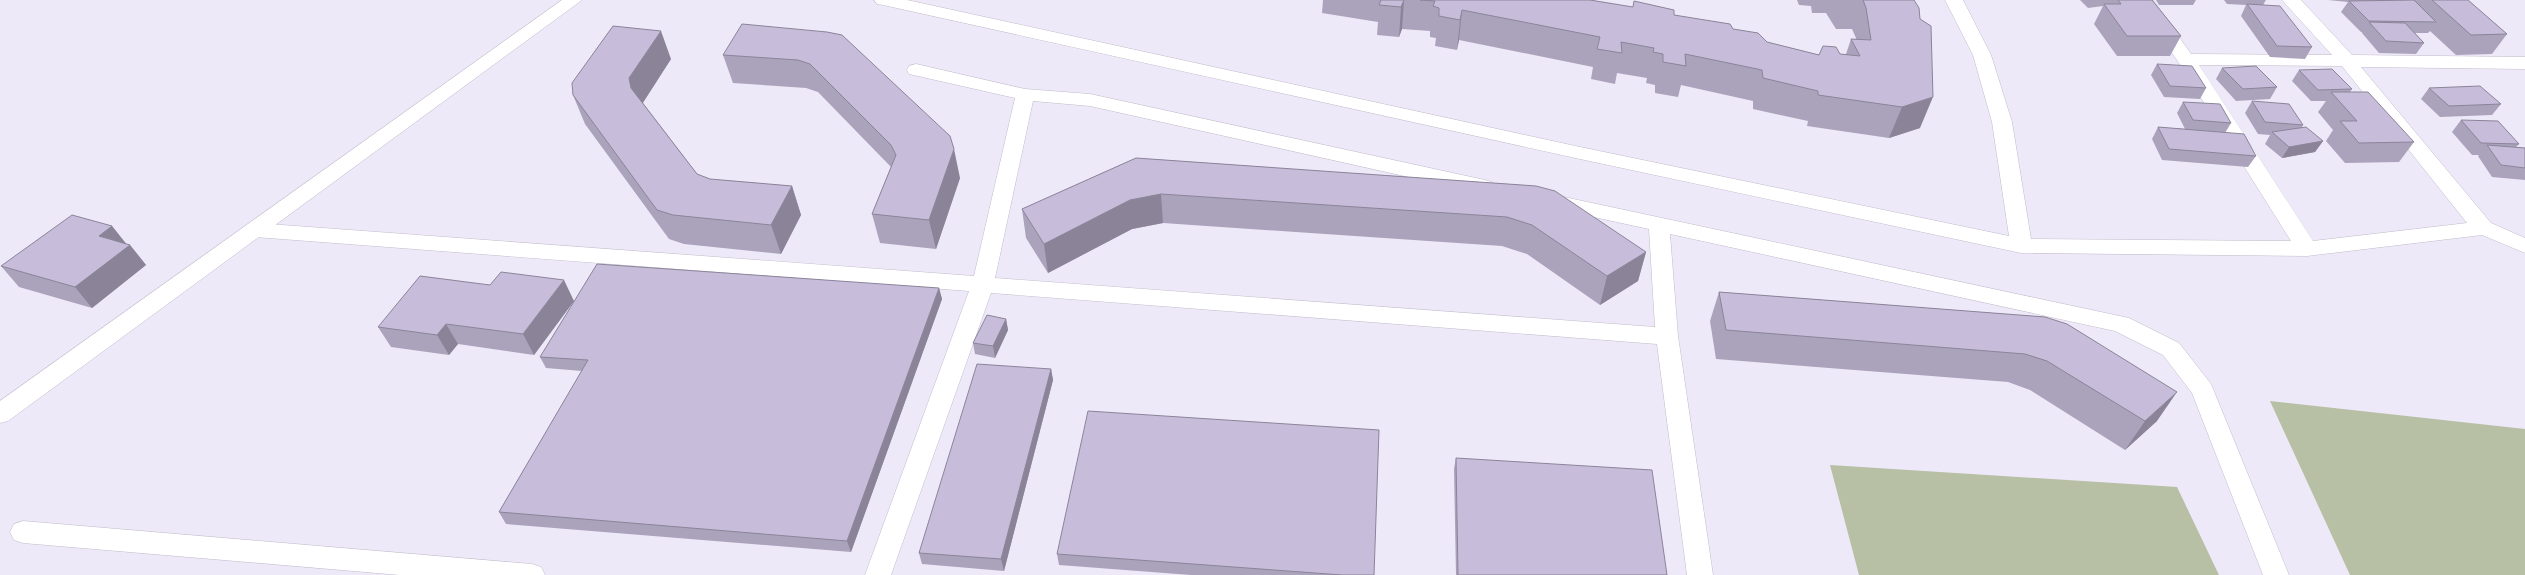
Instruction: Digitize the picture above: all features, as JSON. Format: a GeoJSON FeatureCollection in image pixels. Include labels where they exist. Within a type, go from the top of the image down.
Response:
{"type":"FeatureCollection","features":[{"type":"Feature","properties":{"kind":"street"},"geometry":{"type":"LineString","coordinates":[[0,414],[572,0]]}},
{"type":"Feature","properties":{"kind":"street"},"geometry":{"type":"LineString","coordinates":[[883,0],[1580,153],[2021,246],[2307,249],[2484,228]]}},
{"type":"Feature","properties":{"kind":"street"},"geometry":{"type":"LineString","coordinates":[[1954,0],[1982,55],[2002,122],[2021,246]]}},
{"type":"Feature","properties":{"kind":"street"},"geometry":{"type":"LineString","coordinates":[[2144,0],[2186,59],[2307,249]]}},
{"type":"Feature","properties":{"kind":"street"},"geometry":{"type":"LineString","coordinates":[[2291,0],[2347,61],[2462,205],[2484,228],[2525,246]]}},
{"type":"Feature","properties":{"kind":"street"},"geometry":{"type":"LineString","coordinates":[[2186,59],[2525,63]]}},
{"type":"Feature","properties":{"kind":"street"},"geometry":{"type":"LineString","coordinates":[[916,70],[1026,95],[1090,100],[1503,191]]}},
{"type":"Feature","properties":{"kind":"street"},"geometry":{"type":"LineString","coordinates":[[878,575],[983,284],[1026,95]]}},
{"type":"Feature","properties":{"kind":"street"},"geometry":{"type":"LineString","coordinates":[[1534,197],[2121,324],[2171,350],[2188,368],[2203,390],[2276,575]]}},
{"type":"Feature","properties":{"kind":"street"},"geometry":{"type":"LineString","coordinates":[[1659,225],[1667,336],[1700,575]]}},
{"type":"Feature","properties":{"kind":"street"},"geometry":{"type":"LineString","coordinates":[[255,230],[1667,336]]}},
{"type":"Feature","properties":{"kind":"street"},"geometry":{"type":"LineString","coordinates":[[23,532],[532,575]]}},
{"type":"Feature","properties":{"kind":"green space"},"geometry":{"type":"Polygon","coordinates":[[[2270,401],[2525,429],[2525,575],[2350,575],[2270,401]]]}},
{"type":"Feature","properties":{"kind":"green space"},"geometry":{"type":"Polygon","coordinates":[[[1830,465],[2177,487],[2219,575],[1859,575],[1830,465]]]}},
{"type":"Feature","properties":{"kind":"building"},"geometry":{"type":"Polygon","coordinates":[[[1381,0],[1404,0],[1401,7],[1379,5],[1381,0]]]}},
{"type":"Feature","properties":{"kind":"building"},"geometry":{"type":"Polygon","coordinates":[[[1420,0],[1590,0],[1633,7],[1634,1],[1674,10],[1674,15],[1730,24],[1733,29],[1758,33],[1767,42],[1819,55],[1823,46],[1836,47],[1840,54],[1860,56],[1851,39],[1871,40],[1866,8],[1863,0],[1914,0],[1919,8],[1920,19],[1931,26],[1933,97],[1902,107],[1818,95],[1818,91],[1763,78],[1762,70],[1685,54],[1686,66],[1663,62],[1663,54],[1653,52],[1654,48],[1621,42],[1622,53],[1597,49],[1600,37],[1462,10],[1460,20],[1439,16],[1439,8],[1433,6],[1435,1],[1420,0]]]}},
{"type":"Feature","properties":{"kind":"building"},"geometry":{"type":"Polygon","coordinates":[[[2118,0],[2152,0],[2181,36],[2127,36],[2104,4],[2121,4],[2118,0]]]}},
{"type":"Feature","properties":{"kind":"building"},"geometry":{"type":"Polygon","coordinates":[[[2414,0],[2436,22],[2369,21],[2349,1],[2414,0]]]}},
{"type":"Feature","properties":{"kind":"building"},"geometry":{"type":"Polygon","coordinates":[[[2432,0],[2468,0],[2507,34],[2471,35],[2432,0]]]}},
{"type":"Feature","properties":{"kind":"building"},"geometry":{"type":"Polygon","coordinates":[[[2247,4],[2280,6],[2312,47],[2277,46],[2247,4]]]}},
{"type":"Feature","properties":{"kind":"building"},"geometry":{"type":"Polygon","coordinates":[[[2369,22],[2405,23],[2424,43],[2386,41],[2369,22]]]}},
{"type":"Feature","properties":{"kind":"building"},"geometry":{"type":"Polygon","coordinates":[[[742,24],[827,32],[842,35],[950,136],[954,149],[929,220],[872,214],[896,155],[891,145],[810,64],[798,60],[723,55],[742,24]]]}},
{"type":"Feature","properties":{"kind":"building"},"geometry":{"type":"Polygon","coordinates":[[[613,26],[661,31],[629,78],[631,88],[697,174],[710,179],[792,186],[771,225],[673,215],[657,210],[573,95],[572,83],[613,26]]]}},
{"type":"Feature","properties":{"kind":"building"},"geometry":{"type":"Polygon","coordinates":[[[2157,64],[2192,66],[2206,88],[2170,86],[2157,64]]]}},
{"type":"Feature","properties":{"kind":"building"},"geometry":{"type":"Polygon","coordinates":[[[2256,66],[2277,87],[2243,89],[2222,68],[2256,66]]]}},
{"type":"Feature","properties":{"kind":"building"},"geometry":{"type":"Polygon","coordinates":[[[2332,69],[2352,89],[2318,90],[2299,70],[2332,69]]]}},
{"type":"Feature","properties":{"kind":"building"},"geometry":{"type":"Polygon","coordinates":[[[2480,86],[2501,104],[2449,106],[2429,88],[2480,86]]]}},
{"type":"Feature","properties":{"kind":"building"},"geometry":{"type":"Polygon","coordinates":[[[2331,92],[2368,92],[2414,142],[2359,143],[2340,121],[2357,121],[2331,92]]]}},
{"type":"Feature","properties":{"kind":"building"},"geometry":{"type":"Polygon","coordinates":[[[2252,101],[2289,104],[2303,125],[2265,122],[2252,101]]]}},
{"type":"Feature","properties":{"kind":"building"},"geometry":{"type":"Polygon","coordinates":[[[2183,102],[2220,104],[2231,123],[2193,120],[2183,102]]]}},
{"type":"Feature","properties":{"kind":"building"},"geometry":{"type":"Polygon","coordinates":[[[2461,120],[2498,121],[2519,144],[2481,143],[2461,120]]]}},
{"type":"Feature","properties":{"kind":"building"},"geometry":{"type":"Polygon","coordinates":[[[2158,127],[2244,134],[2256,156],[2169,149],[2158,127]]]}},
{"type":"Feature","properties":{"kind":"building"},"geometry":{"type":"Polygon","coordinates":[[[2306,127],[2323,141],[2289,147],[2272,132],[2306,127]]]}},
{"type":"Feature","properties":{"kind":"building"},"geometry":{"type":"Polygon","coordinates":[[[2487,145],[2525,148],[2525,168],[2501,165],[2487,145]]]}},
{"type":"Feature","properties":{"kind":"building"},"geometry":{"type":"Polygon","coordinates":[[[1136,158],[1536,186],[1555,191],[1646,252],[1607,276],[1532,225],[1507,217],[1161,194],[1130,200],[1044,244],[1022,209],[1136,158]]]}},
{"type":"Feature","properties":{"kind":"building"},"geometry":{"type":"Polygon","coordinates":[[[72,215],[112,226],[99,236],[130,245],[75,287],[1,266],[72,215]]]}},
{"type":"Feature","properties":{"kind":"building"},"geometry":{"type":"Polygon","coordinates":[[[597,264],[939,288],[847,541],[499,512],[588,360],[540,357],[597,264]]]}},
{"type":"Feature","properties":{"kind":"building"},"geometry":{"type":"Polygon","coordinates":[[[501,272],[564,280],[523,334],[446,324],[437,335],[378,327],[420,276],[490,285],[501,272]]]}},
{"type":"Feature","properties":{"kind":"building"},"geometry":{"type":"Polygon","coordinates":[[[1719,292],[2045,317],[2067,324],[2177,392],[2145,421],[2047,361],[2025,354],[1726,330],[1719,292]]]}},
{"type":"Feature","properties":{"kind":"building"},"geometry":{"type":"Polygon","coordinates":[[[987,315],[1006,319],[993,346],[973,343],[987,315]]]}},
{"type":"Feature","properties":{"kind":"building"},"geometry":{"type":"Polygon","coordinates":[[[977,364],[1051,369],[1001,559],[919,553],[977,364]]]}},
{"type":"Feature","properties":{"kind":"building"},"geometry":{"type":"Polygon","coordinates":[[[1088,411],[1379,430],[1374,575],[1342,575],[1057,554],[1088,411]]]}},
{"type":"Feature","properties":{"kind":"building"},"geometry":{"type":"Polygon","coordinates":[[[1456,458],[1652,470],[1667,575],[1458,575],[1456,458]]]}}]}
